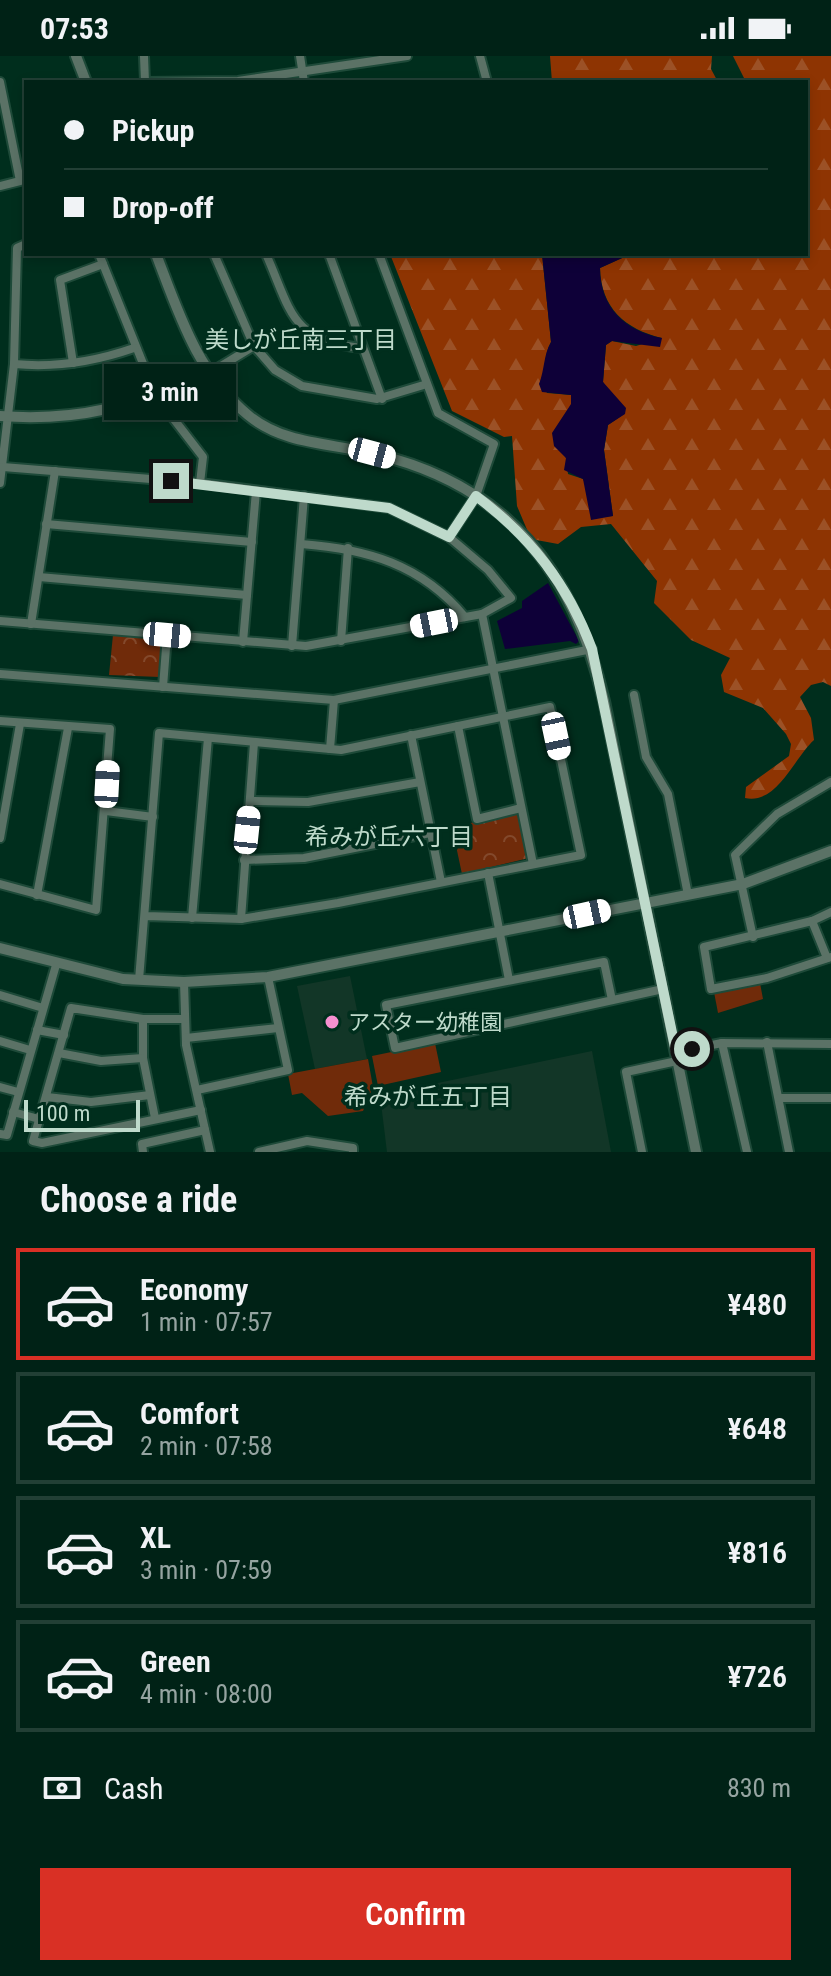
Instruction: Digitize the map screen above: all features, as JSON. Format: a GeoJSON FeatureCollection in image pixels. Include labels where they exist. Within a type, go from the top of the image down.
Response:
{"type":"FeatureCollection","features":[{"type":"Feature","properties":{"kind":"street"},"geometry":{"type":"LineString","coordinates":[[76,56],[85,80]]}},
{"type":"Feature","properties":{"kind":"street"},"geometry":{"type":"LineString","coordinates":[[144,56],[145,80]]}},
{"type":"Feature","properties":{"kind":"street"},"geometry":{"type":"LineString","coordinates":[[300,56],[304,80]]}},
{"type":"Feature","properties":{"kind":"street"},"geometry":{"type":"LineString","coordinates":[[245,80],[407,56]]}},
{"type":"Feature","properties":{"kind":"street"},"geometry":{"type":"LineString","coordinates":[[480,56],[484,80]]}},
{"type":"Feature","properties":{"kind":"street"},"geometry":{"type":"LineString","coordinates":[[0,85],[20,181],[0,186]]}},
{"type":"Feature","properties":{"kind":"street"},"geometry":{"type":"LineString","coordinates":[[0,136],[11,133]]}},
{"type":"Feature","properties":{"kind":"street"},"geometry":{"type":"LineString","coordinates":[[0,483],[4,416],[14,364],[17,248],[24,245]]}},
{"type":"Feature","properties":{"kind":"street"},"geometry":{"type":"LineString","coordinates":[[100,256],[134,348],[156,396],[203,457],[200,483]]}},
{"type":"Feature","properties":{"kind":"street"},"geometry":{"type":"LineString","coordinates":[[157,256],[207,375],[250,417],[286,435],[412,464],[476,496],[524,536],[553,571],[582,623],[592,649],[696,1152]]}},
{"type":"Feature","properties":{"kind":"street"},"geometry":{"type":"LineString","coordinates":[[215,256],[254,346],[275,370],[302,386],[330,394],[382,399],[427,384]]}},
{"type":"Feature","properties":{"kind":"street"},"geometry":{"type":"LineString","coordinates":[[267,256],[302,328],[328,344],[362,348]]}},
{"type":"Feature","properties":{"kind":"street"},"geometry":{"type":"LineString","coordinates":[[330,256],[382,399]]}},
{"type":"Feature","properties":{"kind":"street"},"geometry":{"type":"LineString","coordinates":[[380,256],[438,413],[494,444],[476,496],[449,537]]}},
{"type":"Feature","properties":{"kind":"street"},"geometry":{"type":"LineString","coordinates":[[73,363],[60,280],[103,264]]}},
{"type":"Feature","properties":{"kind":"street"},"geometry":{"type":"LineString","coordinates":[[4,416],[63,418],[100,413],[156,396],[207,375],[254,346]]}},
{"type":"Feature","properties":{"kind":"street"},"geometry":{"type":"LineString","coordinates":[[14,364],[49,367],[134,348]]}},
{"type":"Feature","properties":{"kind":"street"},"geometry":{"type":"LineString","coordinates":[[0,621],[292,646],[341,641],[482,614],[511,598],[488,570],[449,537],[389,508],[200,483],[3,467]]}},
{"type":"Feature","properties":{"kind":"street"},"geometry":{"type":"LineString","coordinates":[[31,624],[55,471]]}},
{"type":"Feature","properties":{"kind":"street"},"geometry":{"type":"LineString","coordinates":[[243,642],[256,491]]}},
{"type":"Feature","properties":{"kind":"street"},"geometry":{"type":"LineString","coordinates":[[292,646],[304,496]]}},
{"type":"Feature","properties":{"kind":"street"},"geometry":{"type":"LineString","coordinates":[[46,524],[252,542]]}},
{"type":"Feature","properties":{"kind":"street"},"geometry":{"type":"LineString","coordinates":[[301,544],[348,548],[385,557],[411,570],[443,594],[465,617]]}},
{"type":"Feature","properties":{"kind":"street"},"geometry":{"type":"LineString","coordinates":[[341,641],[348,548]]}},
{"type":"Feature","properties":{"kind":"street"},"geometry":{"type":"LineString","coordinates":[[39,577],[247,595]]}},
{"type":"Feature","properties":{"kind":"street"},"geometry":{"type":"LineString","coordinates":[[482,614],[533,864]]}},
{"type":"Feature","properties":{"kind":"street"},"geometry":{"type":"LineString","coordinates":[[163,687],[167,635]]}},
{"type":"Feature","properties":{"kind":"street"},"geometry":{"type":"LineString","coordinates":[[0,674],[334,700],[592,649]]}},
{"type":"Feature","properties":{"kind":"street"},"geometry":{"type":"LineString","coordinates":[[634,695],[646,757],[668,794],[688,895]]}},
{"type":"Feature","properties":{"kind":"street"},"geometry":{"type":"LineString","coordinates":[[330,749],[334,700]]}},
{"type":"Feature","properties":{"kind":"street"},"geometry":{"type":"LineString","coordinates":[[139,980],[159,733],[330,749],[550,707],[581,855],[241,919],[146,916]]}},
{"type":"Feature","properties":{"kind":"street"},"geometry":{"type":"LineString","coordinates":[[0,721],[110,729],[96,910],[0,884]]}},
{"type":"Feature","properties":{"kind":"street"},"geometry":{"type":"LineString","coordinates":[[0,838],[20,724]]}},
{"type":"Feature","properties":{"kind":"street"},"geometry":{"type":"LineString","coordinates":[[458,726],[477,819],[521,808]]}},
{"type":"Feature","properties":{"kind":"street"},"geometry":{"type":"LineString","coordinates":[[37,895],[68,728]]}},
{"type":"Feature","properties":{"kind":"street"},"geometry":{"type":"LineString","coordinates":[[411,735],[441,882]]}},
{"type":"Feature","properties":{"kind":"street"},"geometry":{"type":"LineString","coordinates":[[192,918],[208,738]]}},
{"type":"Feature","properties":{"kind":"street"},"geometry":{"type":"LineString","coordinates":[[241,919],[254,743]]}},
{"type":"Feature","properties":{"kind":"street"},"geometry":{"type":"LineString","coordinates":[[250,801],[308,802],[420,782]]}},
{"type":"Feature","properties":{"kind":"street"},"geometry":{"type":"LineString","coordinates":[[753,937],[735,855],[777,814],[831,782]]}},
{"type":"Feature","properties":{"kind":"street"},"geometry":{"type":"LineString","coordinates":[[106,811],[153,817]]}},
{"type":"Feature","properties":{"kind":"street"},"geometry":{"type":"LineString","coordinates":[[244,860],[304,858],[430,833]]}},
{"type":"Feature","properties":{"kind":"street"},"geometry":{"type":"LineString","coordinates":[[0,948],[56,965],[139,980],[184,982],[268,977],[743,884],[831,851]]}},
{"type":"Feature","properties":{"kind":"street"},"geometry":{"type":"LineString","coordinates":[[488,873],[509,980]]}},
{"type":"Feature","properties":{"kind":"street"},"geometry":{"type":"LineString","coordinates":[[812,921],[829,958],[767,978],[711,989],[704,947],[812,921],[831,912]]}},
{"type":"Feature","properties":{"kind":"street"},"geometry":{"type":"LineString","coordinates":[[612,1000],[604,962],[386,1005],[395,1048],[663,989]]}},
{"type":"Feature","properties":{"kind":"street"},"geometry":{"type":"LineString","coordinates":[[0,1134],[7,1135],[56,965]]}},
{"type":"Feature","properties":{"kind":"street"},"geometry":{"type":"LineString","coordinates":[[197,1090],[288,1070],[268,977]]}},
{"type":"Feature","properties":{"kind":"street"},"geometry":{"type":"LineString","coordinates":[[184,982],[186,1038],[210,1152]]}},
{"type":"Feature","properties":{"kind":"street"},"geometry":{"type":"LineString","coordinates":[[0,995],[43,1008]]}},
{"type":"Feature","properties":{"kind":"street"},"geometry":{"type":"LineString","coordinates":[[185,1019],[143,1019],[71,1008],[34,1143],[201,1110]]}},
{"type":"Feature","properties":{"kind":"street"},"geometry":{"type":"LineString","coordinates":[[143,1019],[143,1058],[155,1118]]}},
{"type":"Feature","properties":{"kind":"street"},"geometry":{"type":"LineString","coordinates":[[186,1038],[278,1028]]}},
{"type":"Feature","properties":{"kind":"street"},"geometry":{"type":"LineString","coordinates":[[37,1030],[64,1035]]}},
{"type":"Feature","properties":{"kind":"street"},"geometry":{"type":"LineString","coordinates":[[0,1041],[30,1050]]}},
{"type":"Feature","properties":{"kind":"street"},"geometry":{"type":"LineString","coordinates":[[767,1042],[789,1152]]}},
{"type":"Feature","properties":{"kind":"street"},"geometry":{"type":"LineString","coordinates":[[722,1043],[747,1152]]}},
{"type":"Feature","properties":{"kind":"street"},"geometry":{"type":"LineString","coordinates":[[642,1152],[626,1072],[722,1043],[831,1044]]}},
{"type":"Feature","properties":{"kind":"street"},"geometry":{"type":"LineString","coordinates":[[59,1053],[101,1061],[143,1058]]}},
{"type":"Feature","properties":{"kind":"street"},"geometry":{"type":"LineString","coordinates":[[0,1087],[18,1092]]}},
{"type":"Feature","properties":{"kind":"street"},"geometry":{"type":"LineString","coordinates":[[47,1097],[91,1102],[150,1095]]}},
{"type":"Feature","properties":{"kind":"street"},"geometry":{"type":"LineString","coordinates":[[779,1098],[831,1098]]}},
{"type":"Feature","properties":{"kind":"street"},"geometry":{"type":"LineString","coordinates":[[13,1112],[39,1119]]}},
{"type":"Feature","properties":{"kind":"street"},"geometry":{"type":"LineString","coordinates":[[143,1152],[142,1144],[205,1130]]}},
{"type":"Feature","properties":{"kind":"street"},"geometry":{"type":"LineString","coordinates":[[259,1152],[307,1141],[353,1148],[353,1152]]}},
{"type":"Feature","properties":{"kind":"shaded area"},"geometry":{"type":"Polygon","coordinates":[[[542,256],[627,256],[600,268],[604,294],[626,323],[662,338],[660,347],[612,341],[606,345],[603,382],[626,408],[625,414],[608,425],[604,450],[613,516],[591,520],[583,479],[564,470],[566,458],[554,446],[552,433],[571,404],[571,395],[542,392],[539,384],[551,342],[542,256]]]}},
{"type":"Feature","properties":{"kind":"shaded area"},"geometry":{"type":"Polygon","coordinates":[[[548,583],[579,641],[576,644],[570,641],[505,649],[497,621],[522,608],[522,601],[548,583]]]}},
{"type":"Feature","properties":{"kind":"shaded area","name":"アスター幼稚園"},"geometry":{"type":"Polygon","coordinates":[[[350,976],[367,1059],[315,1069],[297,986],[350,976]]]}},
{"type":"Feature","properties":{"kind":"shaded area"},"geometry":{"type":"Polygon","coordinates":[[[592,1051],[611,1152],[387,1152],[380,1095],[592,1051]]]}},
{"type":"Feature","properties":{"kind":"green space"},"geometry":{"type":"Polygon","coordinates":[[[550,56],[712,56],[711,69],[717,80],[552,80],[550,56]]]}},
{"type":"Feature","properties":{"kind":"green space"},"geometry":{"type":"Polygon","coordinates":[[[733,56],[831,56],[831,686],[823,682],[811,685],[800,697],[811,718],[814,740],[776,787],[756,798],[745,798],[746,787],[789,756],[791,744],[786,734],[763,708],[724,692],[721,675],[730,658],[691,640],[654,603],[657,581],[611,524],[581,527],[558,544],[531,539],[517,506],[512,436],[504,437],[452,411],[391,256],[542,256],[551,342],[541,379],[547,393],[571,395],[572,404],[553,433],[566,458],[568,474],[583,479],[602,517],[613,516],[604,450],[608,425],[624,414],[603,382],[606,345],[612,341],[636,346],[662,338],[637,329],[618,315],[605,295],[600,268],[627,256],[808,256],[808,80],[745,80],[733,56]]]}},
{"type":"Feature","properties":{"kind":"green space"},"geometry":{"type":"Polygon","coordinates":[[[113,635],[160,640],[160,677],[109,675],[113,635]]]}},
{"type":"Feature","properties":{"kind":"green space"},"geometry":{"type":"Polygon","coordinates":[[[517,813],[529,858],[462,874],[452,827],[517,813]]]}},
{"type":"Feature","properties":{"kind":"green space"},"geometry":{"type":"Polygon","coordinates":[[[760,983],[763,999],[718,1013],[714,992],[760,983]]]}},
{"type":"Feature","properties":{"kind":"green space"},"geometry":{"type":"Polygon","coordinates":[[[435,1043],[441,1072],[378,1086],[372,1056],[435,1043]]]}},
{"type":"Feature","properties":{"kind":"green space"},"geometry":{"type":"Polygon","coordinates":[[[368,1059],[373,1087],[363,1111],[328,1116],[302,1093],[292,1095],[288,1074],[368,1059]]]}},
{"type":"Feature","properties":{"kind":"place","name":"アスター幼稚園"},"geometry":{"type":"Point","coordinates":[332,1022]}},
{"type":"Feature","properties":{"kind":"district","name":"美しが丘南三丁目"},"geometry":{"type":"Point","coordinates":[301,340]}},
{"type":"Feature","properties":{"kind":"district","name":"希みが丘六丁目"},"geometry":{"type":"Point","coordinates":[389,837]}},
{"type":"Feature","properties":{"kind":"district","name":"希みが丘五丁目"},"geometry":{"type":"Point","coordinates":[428,1097]}},
{"type":"Feature","properties":{"kind":"route"},"geometry":{"type":"LineString","coordinates":[[171,481],[389,508],[449,537],[476,496],[524,536],[569,596],[592,649],[676,1052],[692,1049]]}}]}
